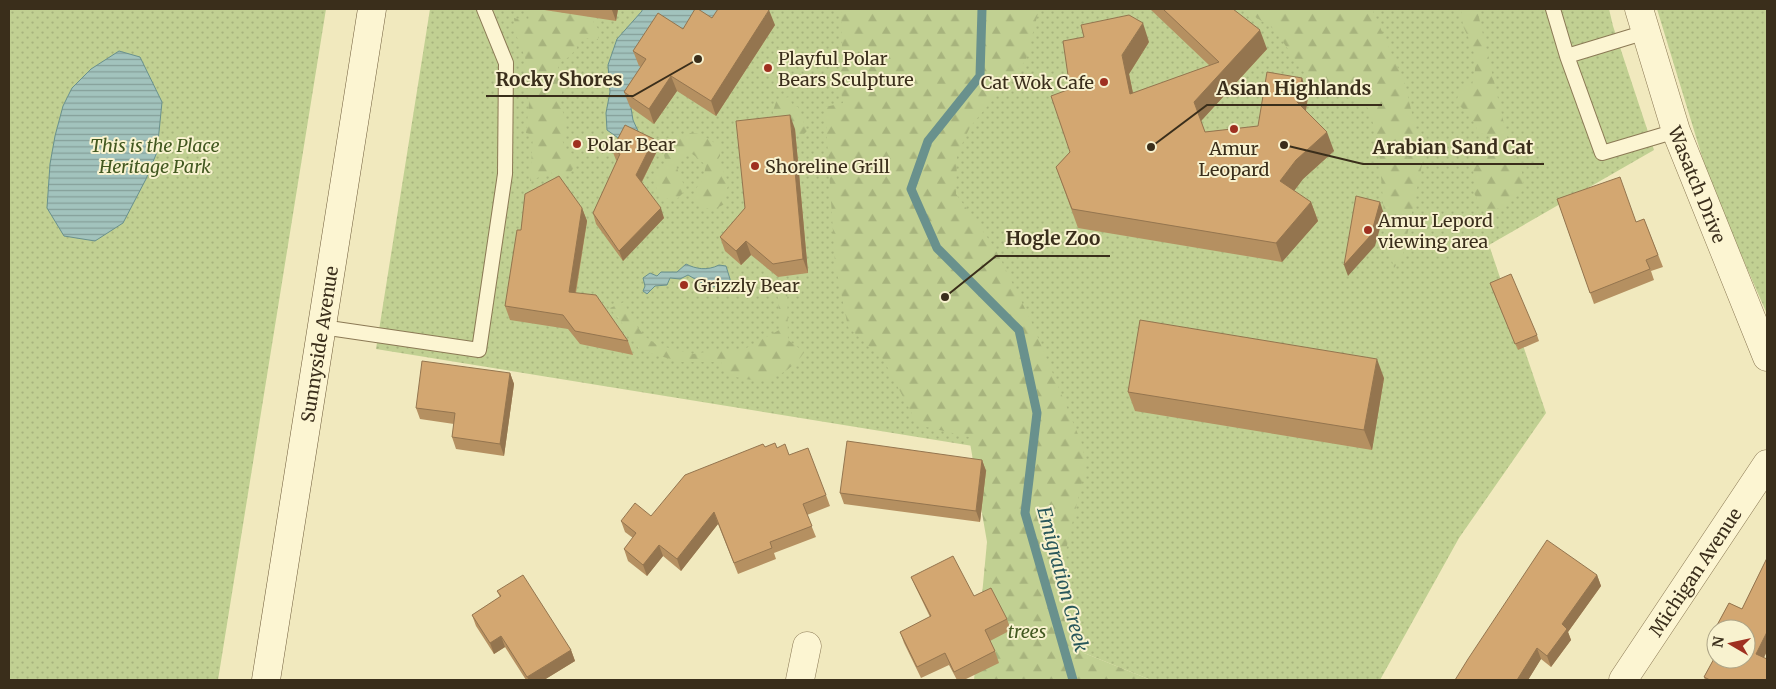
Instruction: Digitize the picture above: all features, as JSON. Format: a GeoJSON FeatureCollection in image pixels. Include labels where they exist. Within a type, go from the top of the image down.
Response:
{"type":"FeatureCollection","features":[{"type":"Feature","properties":{"kind":"main road","name":"Sunnyside Avenue"},"geometry":{"type":"LineString","coordinates":[[266,680],[372,9]]}},
{"type":"Feature","properties":{"kind":"main road","name":"Wasatch Drive"},"geometry":{"type":"LineString","coordinates":[[1642,20],[1676,131],[1767,357]]}},
{"type":"Feature","properties":{"kind":"main road","name":"Michigan Avenue"},"geometry":{"type":"LineString","coordinates":[[1623,680],[1767,464]]}},
{"type":"Feature","properties":{"kind":"main road"},"geometry":{"type":"LineString","coordinates":[[800,680],[808,646]]}},
{"type":"Feature","properties":{"kind":"lane"},"geometry":{"type":"LineString","coordinates":[[322,327],[479,350],[505,174],[506,62],[484,9]]}},
{"type":"Feature","properties":{"kind":"lane"},"geometry":{"type":"LineString","coordinates":[[1553,9],[1567,56],[1602,153],[1676,131]]}},
{"type":"Feature","properties":{"kind":"lane"},"geometry":{"type":"LineString","coordinates":[[1567,56],[1642,20]]}},
{"type":"Feature","properties":{"kind":"green space","name":"This is the Place Heritage Park"},"geometry":{"type":"Polygon","coordinates":[[[9,9],[326,9],[218,680],[9,680],[9,9]]]}},
{"type":"Feature","properties":{"kind":"green space"},"geometry":{"type":"Polygon","coordinates":[[[430,9],[1609,9],[1654,150],[1489,245],[1546,413],[1459,538],[1380,680],[1151,680],[1084,653],[1061,571],[1016,453],[376,349],[430,9]]]}},
{"type":"Feature","properties":{"kind":"green space"},"geometry":{"type":"Polygon","coordinates":[[[528,9],[590,17],[599,30],[598,40],[585,38],[575,42],[577,48],[558,67],[558,79],[562,91],[561,103],[567,131],[562,138],[565,151],[576,155],[575,165],[571,171],[556,179],[551,172],[530,181],[533,135],[526,133],[529,103],[525,57],[516,35],[514,18],[529,22],[528,9]]]}},
{"type":"Feature","properties":{"kind":"green space","name":"trees"},"geometry":{"type":"Polygon","coordinates":[[[841,9],[1039,9],[1026,60],[970,127],[957,155],[956,194],[995,248],[1032,323],[1082,444],[1086,465],[1061,571],[1084,653],[1151,680],[974,680],[987,542],[969,437],[918,425],[883,359],[848,327],[835,263],[825,107],[843,103],[840,87],[842,50],[841,9]]]}},
{"type":"Feature","properties":{"kind":"green space"},"geometry":{"type":"Polygon","coordinates":[[[1243,9],[1372,9],[1405,84],[1423,160],[1403,255],[1394,268],[1386,238],[1378,139],[1368,108],[1308,78],[1274,29],[1243,9]]]}},
{"type":"Feature","properties":{"kind":"green space"},"geometry":{"type":"Polygon","coordinates":[[[1461,9],[1477,9],[1509,145],[1513,156],[1521,166],[1524,186],[1521,193],[1502,208],[1483,211],[1473,191],[1474,166],[1477,155],[1487,144],[1491,136],[1479,133],[1471,117],[1456,102],[1462,85],[1472,85],[1475,70],[1475,57],[1463,26],[1461,9]]]}},
{"type":"Feature","properties":{"kind":"green space"},"geometry":{"type":"Polygon","coordinates":[[[1657,9],[1767,9],[1767,314],[1711,186],[1657,9]]]}},
{"type":"Feature","properties":{"kind":"green space"},"geometry":{"type":"Polygon","coordinates":[[[790,97],[794,107],[798,107],[807,131],[802,136],[774,122],[773,111],[777,99],[790,97]]]}},
{"type":"Feature","properties":{"kind":"green space"},"geometry":{"type":"Polygon","coordinates":[[[690,133],[700,134],[720,146],[720,156],[715,163],[721,166],[729,184],[725,193],[726,203],[717,208],[707,208],[695,200],[695,190],[703,179],[706,165],[688,152],[676,166],[686,190],[676,200],[662,198],[655,184],[657,171],[666,163],[664,155],[666,139],[690,133]]]}},
{"type":"Feature","properties":{"kind":"green space"},"geometry":{"type":"Polygon","coordinates":[[[779,277],[787,278],[788,340],[804,352],[798,361],[788,369],[766,380],[751,380],[726,375],[721,362],[681,362],[639,350],[635,340],[610,308],[624,302],[630,316],[644,336],[657,345],[693,354],[718,350],[741,351],[781,329],[777,290],[779,277]]]}},
{"type":"Feature","properties":{"kind":"water"},"geometry":{"type":"Polygon","coordinates":[[[642,9],[733,9],[652,75],[631,108],[633,120],[638,131],[630,140],[621,140],[607,130],[606,113],[610,92],[608,65],[617,39],[642,9]]]}},
{"type":"Feature","properties":{"kind":"water"},"geometry":{"type":"Polygon","coordinates":[[[119,51],[140,57],[162,102],[157,152],[146,179],[123,223],[95,241],[64,236],[47,208],[50,164],[63,106],[72,88],[91,69],[119,51]]]}},
{"type":"Feature","properties":{"kind":"water"},"geometry":{"type":"Polygon","coordinates":[[[686,264],[702,269],[719,265],[726,266],[730,285],[732,287],[735,286],[735,289],[731,292],[726,284],[709,287],[688,275],[680,279],[670,278],[667,285],[655,286],[647,294],[643,291],[645,286],[643,278],[650,273],[657,276],[661,272],[677,272],[686,264]]]}},
{"type":"Feature","properties":{"kind":"building"},"geometry":{"type":"Polygon","coordinates":[[[695,9],[712,18],[718,9],[769,10],[711,101],[671,76],[649,109],[624,92],[646,59],[633,51],[658,13],[683,29],[695,9]]]}},
{"type":"Feature","properties":{"kind":"building"},"geometry":{"type":"Polygon","coordinates":[[[1163,9],[1233,9],[1260,30],[1194,102],[1205,132],[1258,126],[1267,72],[1302,78],[1297,102],[1327,132],[1296,160],[1280,181],[1311,202],[1276,243],[1072,209],[1056,167],[1070,152],[1051,96],[1070,89],[1063,41],[1084,37],[1081,25],[1129,15],[1143,23],[1122,55],[1130,94],[1219,62],[1163,9]]]}},
{"type":"Feature","properties":{"kind":"building"},"geometry":{"type":"Polygon","coordinates":[[[790,115],[803,259],[773,264],[746,241],[736,251],[720,237],[745,208],[736,121],[790,115]]]}},
{"type":"Feature","properties":{"kind":"building"},"geometry":{"type":"Polygon","coordinates":[[[625,125],[654,139],[636,175],[661,208],[619,251],[593,213],[620,154],[612,150],[625,125]]]}},
{"type":"Feature","properties":{"kind":"building"},"geometry":{"type":"Polygon","coordinates":[[[559,176],[582,208],[569,292],[596,295],[628,341],[575,331],[563,315],[505,306],[517,230],[521,230],[525,194],[559,176]]]}},
{"type":"Feature","properties":{"kind":"building"},"geometry":{"type":"Polygon","coordinates":[[[1620,177],[1636,222],[1644,219],[1658,255],[1646,260],[1650,269],[1590,293],[1557,199],[1620,177]]]}},
{"type":"Feature","properties":{"kind":"building"},"geometry":{"type":"Polygon","coordinates":[[[1356,196],[1380,202],[1371,235],[1344,265],[1356,196]]]}},
{"type":"Feature","properties":{"kind":"building"},"geometry":{"type":"Polygon","coordinates":[[[1511,274],[1537,335],[1515,344],[1490,283],[1511,274]]]}},
{"type":"Feature","properties":{"kind":"building"},"geometry":{"type":"Polygon","coordinates":[[[1140,320],[1377,359],[1364,430],[1128,392],[1140,320]]]}},
{"type":"Feature","properties":{"kind":"building"},"geometry":{"type":"Polygon","coordinates":[[[422,361],[510,373],[500,444],[452,437],[455,413],[416,408],[422,361]]]}},
{"type":"Feature","properties":{"kind":"building"},"geometry":{"type":"Polygon","coordinates":[[[847,441],[982,460],[976,511],[840,493],[847,441]]]}},
{"type":"Feature","properties":{"kind":"building"},"geometry":{"type":"Polygon","coordinates":[[[775,443],[777,448],[785,444],[789,455],[808,448],[826,495],[803,504],[812,526],[770,542],[772,548],[734,563],[714,512],[677,559],[659,545],[643,565],[624,549],[636,533],[621,521],[635,503],[651,516],[685,475],[763,444],[765,447],[775,443]]]}},
{"type":"Feature","properties":{"kind":"building"},"geometry":{"type":"Polygon","coordinates":[[[1547,540],[1597,575],[1562,624],[1567,629],[1547,656],[1537,648],[1517,680],[1455,680],[1468,659],[1547,540]]]}},
{"type":"Feature","properties":{"kind":"building"},"geometry":{"type":"Polygon","coordinates":[[[953,556],[974,596],[991,588],[1007,619],[985,630],[995,651],[954,672],[945,653],[917,667],[900,632],[931,616],[911,577],[953,556]]]}},
{"type":"Feature","properties":{"kind":"building"},"geometry":{"type":"Polygon","coordinates":[[[1767,558],[1767,632],[1756,654],[1756,619],[1720,619],[1729,603],[1742,609],[1767,558]]]}},
{"type":"Feature","properties":{"kind":"building"},"geometry":{"type":"Polygon","coordinates":[[[523,575],[571,650],[527,677],[501,636],[490,643],[472,615],[501,596],[497,591],[523,575]]]}},
{"type":"Feature","properties":{"kind":"building"},"geometry":{"type":"Polygon","coordinates":[[[1756,654],[1767,659],[1767,680],[1710,680],[1704,677],[1708,669],[1756,669],[1756,654]]]}},
{"type":"Feature","properties":{"kind":"waterway","name":"Emigration Creek"},"geometry":{"type":"LineString","coordinates":[[982,9],[980,76],[928,141],[911,189],[937,248],[1019,330],[1037,413],[1025,513],[1073,680]]}},
{"type":"Feature","properties":{"kind":"place","name":"Rocky Shores"},"geometry":{"type":"Point","coordinates":[698,59]}},
{"type":"Feature","properties":{"kind":"place","name":"Playful Polar Bears Sculpture"},"geometry":{"type":"Point","coordinates":[768,68]}},
{"type":"Feature","properties":{"kind":"place","name":"Cat Wok Cafe"},"geometry":{"type":"Point","coordinates":[1104,82]}},
{"type":"Feature","properties":{"kind":"place","name":"Amur Leopard"},"geometry":{"type":"Point","coordinates":[1234,129]}},
{"type":"Feature","properties":{"kind":"place","name":"Polar Bear"},"geometry":{"type":"Point","coordinates":[577,144]}},
{"type":"Feature","properties":{"kind":"place","name":"Arabian Sand Cat"},"geometry":{"type":"Point","coordinates":[1284,145]}},
{"type":"Feature","properties":{"kind":"place","name":"Asian Highlands"},"geometry":{"type":"Point","coordinates":[1151,147]}},
{"type":"Feature","properties":{"kind":"place","name":"Shoreline Grill"},"geometry":{"type":"Point","coordinates":[755,166]}},
{"type":"Feature","properties":{"kind":"place","name":"Amur Lepord viewing area"},"geometry":{"type":"Point","coordinates":[1368,230]}},
{"type":"Feature","properties":{"kind":"place","name":"Grizzly Bear"},"geometry":{"type":"Point","coordinates":[684,285]}},
{"type":"Feature","properties":{"kind":"place","name":"Hogle Zoo"},"geometry":{"type":"Point","coordinates":[945,297]}}]}
